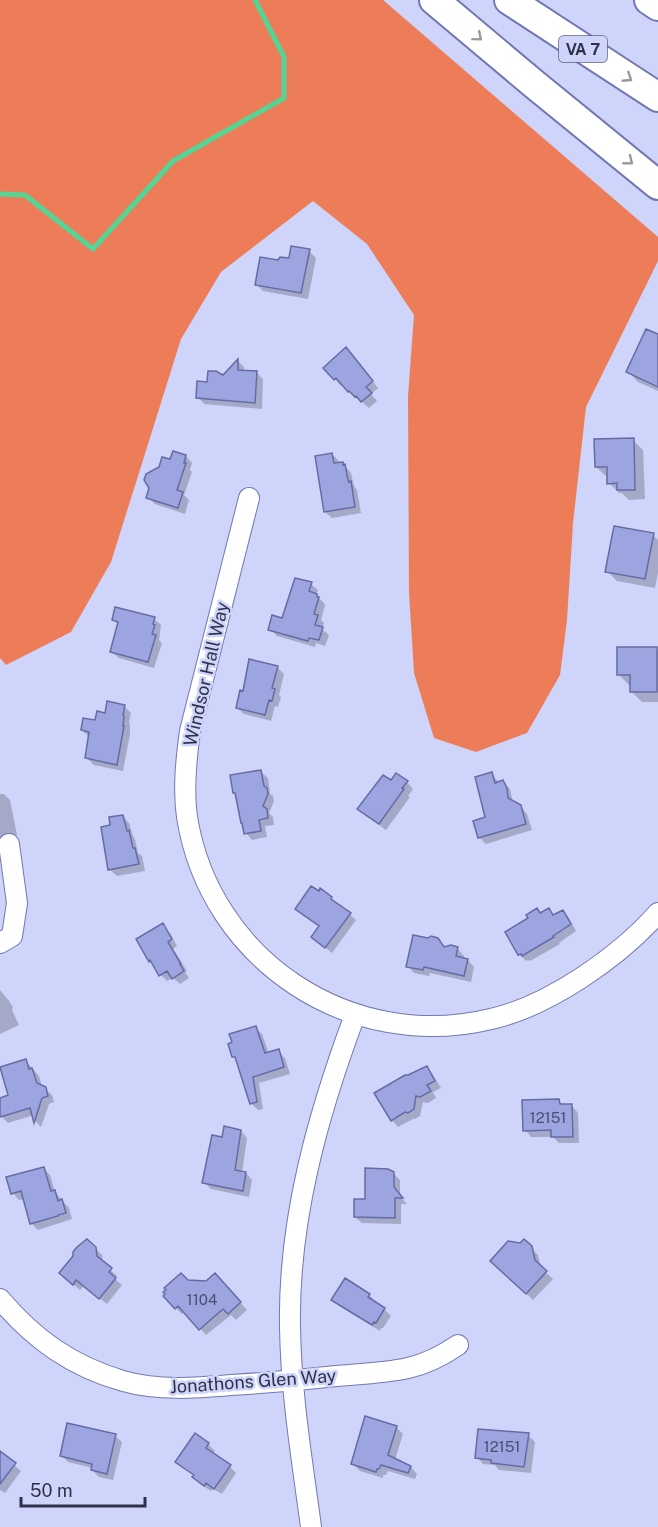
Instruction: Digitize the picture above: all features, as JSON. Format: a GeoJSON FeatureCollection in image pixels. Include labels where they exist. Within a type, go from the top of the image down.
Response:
{"type":"FeatureCollection","features":[{"type":"Feature","properties":{"kind":"highway"},"geometry":{"type":"LineString","coordinates":[[434,0],[658,185]]}},
{"type":"Feature","properties":{"kind":"highway","name":"VA 7"},"geometry":{"type":"LineString","coordinates":[[509,0],[658,97]]}},
{"type":"Feature","properties":{"kind":"highway"},"geometry":{"type":"LineString","coordinates":[[649,0],[658,6]]}},
{"type":"Feature","properties":{"kind":"street","name":"Windsor Hall Way"},"geometry":{"type":"LineString","coordinates":[[249,498],[190,731],[186,765],[186,799],[194,847],[204,877],[218,904],[255,952],[303,991],[328,1005],[355,1015],[389,1023],[423,1026],[457,1025],[479,1022],[520,1011],[554,994],[590,972],[624,946],[658,913]]}},
{"type":"Feature","properties":{"kind":"street"},"geometry":{"type":"LineString","coordinates":[[0,943],[12,936],[17,903],[9,844]]}},
{"type":"Feature","properties":{"kind":"street"},"geometry":{"type":"LineString","coordinates":[[311,1527],[292,1381],[290,1325],[292,1272],[298,1216],[310,1158],[355,1015]]}},
{"type":"Feature","properties":{"kind":"street","name":"Jonathons Glen Way"},"geometry":{"type":"LineString","coordinates":[[0,1299],[18,1320],[43,1342],[71,1360],[124,1382],[153,1387],[189,1388],[292,1381],[407,1368],[430,1361],[458,1345]]}},
{"type":"Feature","properties":{"kind":"shaded area"},"geometry":{"type":"Polygon","coordinates":[[[0,0],[383,0],[658,237],[658,261],[586,407],[560,675],[527,733],[476,752],[434,738],[414,673],[409,592],[408,396],[414,315],[367,244],[313,201],[221,272],[181,339],[111,562],[71,632],[6,665],[0,658],[0,0]]]}},
{"type":"Feature","properties":{"kind":"building"},"geometry":{"type":"Polygon","coordinates":[[[291,246],[310,249],[301,293],[255,285],[260,257],[278,260],[280,257],[289,258],[291,246]]]}},
{"type":"Feature","properties":{"kind":"building"},"geometry":{"type":"Polygon","coordinates":[[[646,329],[658,334],[658,387],[626,372],[646,329]]]}},
{"type":"Feature","properties":{"kind":"building"},"geometry":{"type":"Polygon","coordinates":[[[346,347],[373,381],[366,387],[372,393],[361,402],[323,368],[346,347]]]}},
{"type":"Feature","properties":{"kind":"building"},"geometry":{"type":"Polygon","coordinates":[[[238,359],[238,370],[257,371],[255,403],[196,398],[197,381],[207,382],[208,371],[216,371],[223,375],[238,359]]]}},
{"type":"Feature","properties":{"kind":"building"},"geometry":{"type":"Polygon","coordinates":[[[634,438],[635,490],[617,490],[617,483],[607,484],[607,467],[595,467],[594,439],[634,438]]]}},
{"type":"Feature","properties":{"kind":"building"},"geometry":{"type":"Polygon","coordinates":[[[173,451],[186,455],[184,463],[186,463],[177,490],[183,492],[178,508],[146,498],[149,488],[144,480],[146,474],[159,467],[162,457],[170,459],[173,451]]]}},
{"type":"Feature","properties":{"kind":"building"},"geometry":{"type":"Polygon","coordinates":[[[332,453],[334,463],[343,462],[343,465],[345,464],[348,480],[351,481],[355,507],[324,512],[315,456],[332,453]]]}},
{"type":"Feature","properties":{"kind":"building"},"geometry":{"type":"Polygon","coordinates":[[[614,526],[654,533],[645,579],[605,572],[614,526]]]}},
{"type":"Feature","properties":{"kind":"building"},"geometry":{"type":"Polygon","coordinates":[[[295,578],[312,582],[309,591],[319,597],[314,614],[318,615],[315,625],[323,627],[319,640],[309,638],[308,641],[268,630],[272,615],[282,618],[295,578]]]}},
{"type":"Feature","properties":{"kind":"building"},"geometry":{"type":"Polygon","coordinates":[[[115,607],[155,617],[152,634],[156,635],[148,662],[110,652],[118,622],[112,620],[115,607]]]}},
{"type":"Feature","properties":{"kind":"building"},"geometry":{"type":"Polygon","coordinates":[[[617,647],[657,647],[657,692],[630,692],[630,675],[617,675],[617,647]]]}},
{"type":"Feature","properties":{"kind":"building"},"geometry":{"type":"Polygon","coordinates":[[[249,659],[278,666],[272,688],[275,689],[272,701],[269,700],[265,715],[236,708],[240,690],[243,691],[249,659]]]}},
{"type":"Feature","properties":{"kind":"building"},"geometry":{"type":"Polygon","coordinates":[[[107,701],[125,705],[117,765],[85,758],[89,732],[81,730],[83,718],[95,720],[97,711],[105,713],[107,701]]]}},
{"type":"Feature","properties":{"kind":"building"},"geometry":{"type":"Polygon","coordinates":[[[261,770],[268,794],[263,806],[267,809],[268,818],[259,820],[261,831],[244,834],[230,775],[261,770]]]}},
{"type":"Feature","properties":{"kind":"building"},"geometry":{"type":"Polygon","coordinates":[[[492,772],[495,783],[503,780],[508,798],[521,805],[526,824],[478,838],[473,821],[485,817],[475,777],[492,772]]]}},
{"type":"Feature","properties":{"kind":"building"},"geometry":{"type":"Polygon","coordinates":[[[396,773],[408,781],[379,824],[357,809],[383,775],[391,780],[396,773]]]}},
{"type":"Feature","properties":{"kind":"building"},"geometry":{"type":"Polygon","coordinates":[[[123,815],[139,864],[108,870],[101,827],[110,825],[109,817],[123,815]]]}},
{"type":"Feature","properties":{"kind":"building"},"geometry":{"type":"Polygon","coordinates":[[[311,886],[319,891],[320,888],[351,913],[325,948],[311,937],[319,926],[295,909],[311,886]]]}},
{"type":"Feature","properties":{"kind":"building"},"geometry":{"type":"Polygon","coordinates":[[[537,908],[540,913],[549,908],[553,915],[563,910],[571,924],[522,956],[518,955],[505,932],[528,918],[526,915],[537,908]]]}},
{"type":"Feature","properties":{"kind":"building"},"geometry":{"type":"Polygon","coordinates":[[[163,923],[172,939],[168,942],[184,971],[172,979],[167,971],[159,976],[136,939],[163,923]]]}},
{"type":"Feature","properties":{"kind":"building"},"geometry":{"type":"Polygon","coordinates":[[[413,935],[428,938],[431,936],[438,938],[444,947],[451,945],[458,947],[456,956],[468,959],[464,976],[424,967],[423,970],[406,967],[413,935]]]}},
{"type":"Feature","properties":{"kind":"building"},"geometry":{"type":"Polygon","coordinates":[[[256,1026],[265,1053],[279,1049],[284,1067],[253,1077],[257,1102],[250,1104],[235,1057],[232,1057],[228,1044],[232,1042],[229,1034],[256,1026]]]}},
{"type":"Feature","properties":{"kind":"building"},"geometry":{"type":"Polygon","coordinates":[[[26,1059],[37,1083],[46,1087],[48,1096],[42,1098],[34,1123],[30,1108],[0,1117],[0,1098],[8,1095],[0,1067],[26,1059]]]}},
{"type":"Feature","properties":{"kind":"building"},"geometry":{"type":"Polygon","coordinates":[[[427,1066],[435,1081],[427,1085],[431,1091],[420,1097],[416,1096],[414,1109],[391,1121],[374,1093],[405,1075],[427,1066]]]}},
{"type":"Feature","properties":{"kind":"building"},"geometry":{"type":"Polygon","coordinates":[[[559,1099],[560,1104],[572,1104],[573,1137],[551,1137],[551,1130],[523,1131],[522,1100],[559,1099]]]}},
{"type":"Feature","properties":{"kind":"building"},"geometry":{"type":"Polygon","coordinates":[[[224,1126],[241,1130],[235,1170],[246,1172],[243,1191],[202,1183],[212,1135],[222,1137],[224,1126]]]}},
{"type":"Feature","properties":{"kind":"building"},"geometry":{"type":"Polygon","coordinates":[[[44,1167],[51,1191],[55,1190],[58,1201],[62,1199],[66,1213],[30,1224],[21,1191],[11,1194],[6,1177],[44,1167]]]}},
{"type":"Feature","properties":{"kind":"building"},"geometry":{"type":"Polygon","coordinates":[[[365,1168],[388,1169],[394,1172],[394,1187],[403,1198],[395,1198],[395,1218],[354,1217],[354,1199],[365,1199],[365,1168]]]}},
{"type":"Feature","properties":{"kind":"building"},"geometry":{"type":"Polygon","coordinates":[[[87,1239],[96,1247],[97,1256],[112,1268],[109,1272],[116,1278],[99,1299],[76,1280],[73,1285],[59,1273],[73,1256],[77,1247],[87,1239]]]}},
{"type":"Feature","properties":{"kind":"building"},"geometry":{"type":"Polygon","coordinates":[[[524,1239],[532,1246],[535,1260],[547,1271],[526,1294],[490,1261],[508,1241],[520,1243],[524,1239]]]}},
{"type":"Feature","properties":{"kind":"building"},"geometry":{"type":"Polygon","coordinates":[[[181,1273],[188,1280],[206,1281],[215,1273],[241,1302],[228,1314],[223,1309],[199,1330],[178,1306],[175,1309],[163,1296],[166,1290],[164,1288],[181,1273]]]}},
{"type":"Feature","properties":{"kind":"building"},"geometry":{"type":"Polygon","coordinates":[[[345,1278],[370,1294],[368,1297],[385,1308],[376,1323],[372,1325],[331,1300],[345,1278]]]}},
{"type":"Feature","properties":{"kind":"building"},"geometry":{"type":"Polygon","coordinates":[[[365,1416],[397,1426],[388,1455],[411,1466],[408,1473],[381,1465],[376,1472],[351,1464],[365,1416]]]}},
{"type":"Feature","properties":{"kind":"building"},"geometry":{"type":"Polygon","coordinates":[[[67,1423],[116,1434],[107,1474],[91,1470],[92,1464],[60,1456],[67,1423]]]}},
{"type":"Feature","properties":{"kind":"building"},"geometry":{"type":"Polygon","coordinates":[[[478,1429],[529,1433],[524,1467],[491,1463],[491,1460],[475,1458],[478,1429]]]}},
{"type":"Feature","properties":{"kind":"building"},"geometry":{"type":"Polygon","coordinates":[[[195,1433],[209,1443],[206,1448],[231,1465],[214,1489],[206,1483],[204,1486],[192,1477],[194,1475],[175,1462],[195,1433]]]}},
{"type":"Feature","properties":{"kind":"building"},"geometry":{"type":"Polygon","coordinates":[[[0,1451],[16,1463],[0,1484],[0,1451]]]}},
{"type":"Feature","properties":{"kind":"waterway"},"geometry":{"type":"LineString","coordinates":[[0,194],[25,195],[93,249],[173,161],[284,98],[284,57],[255,0]]}}]}
